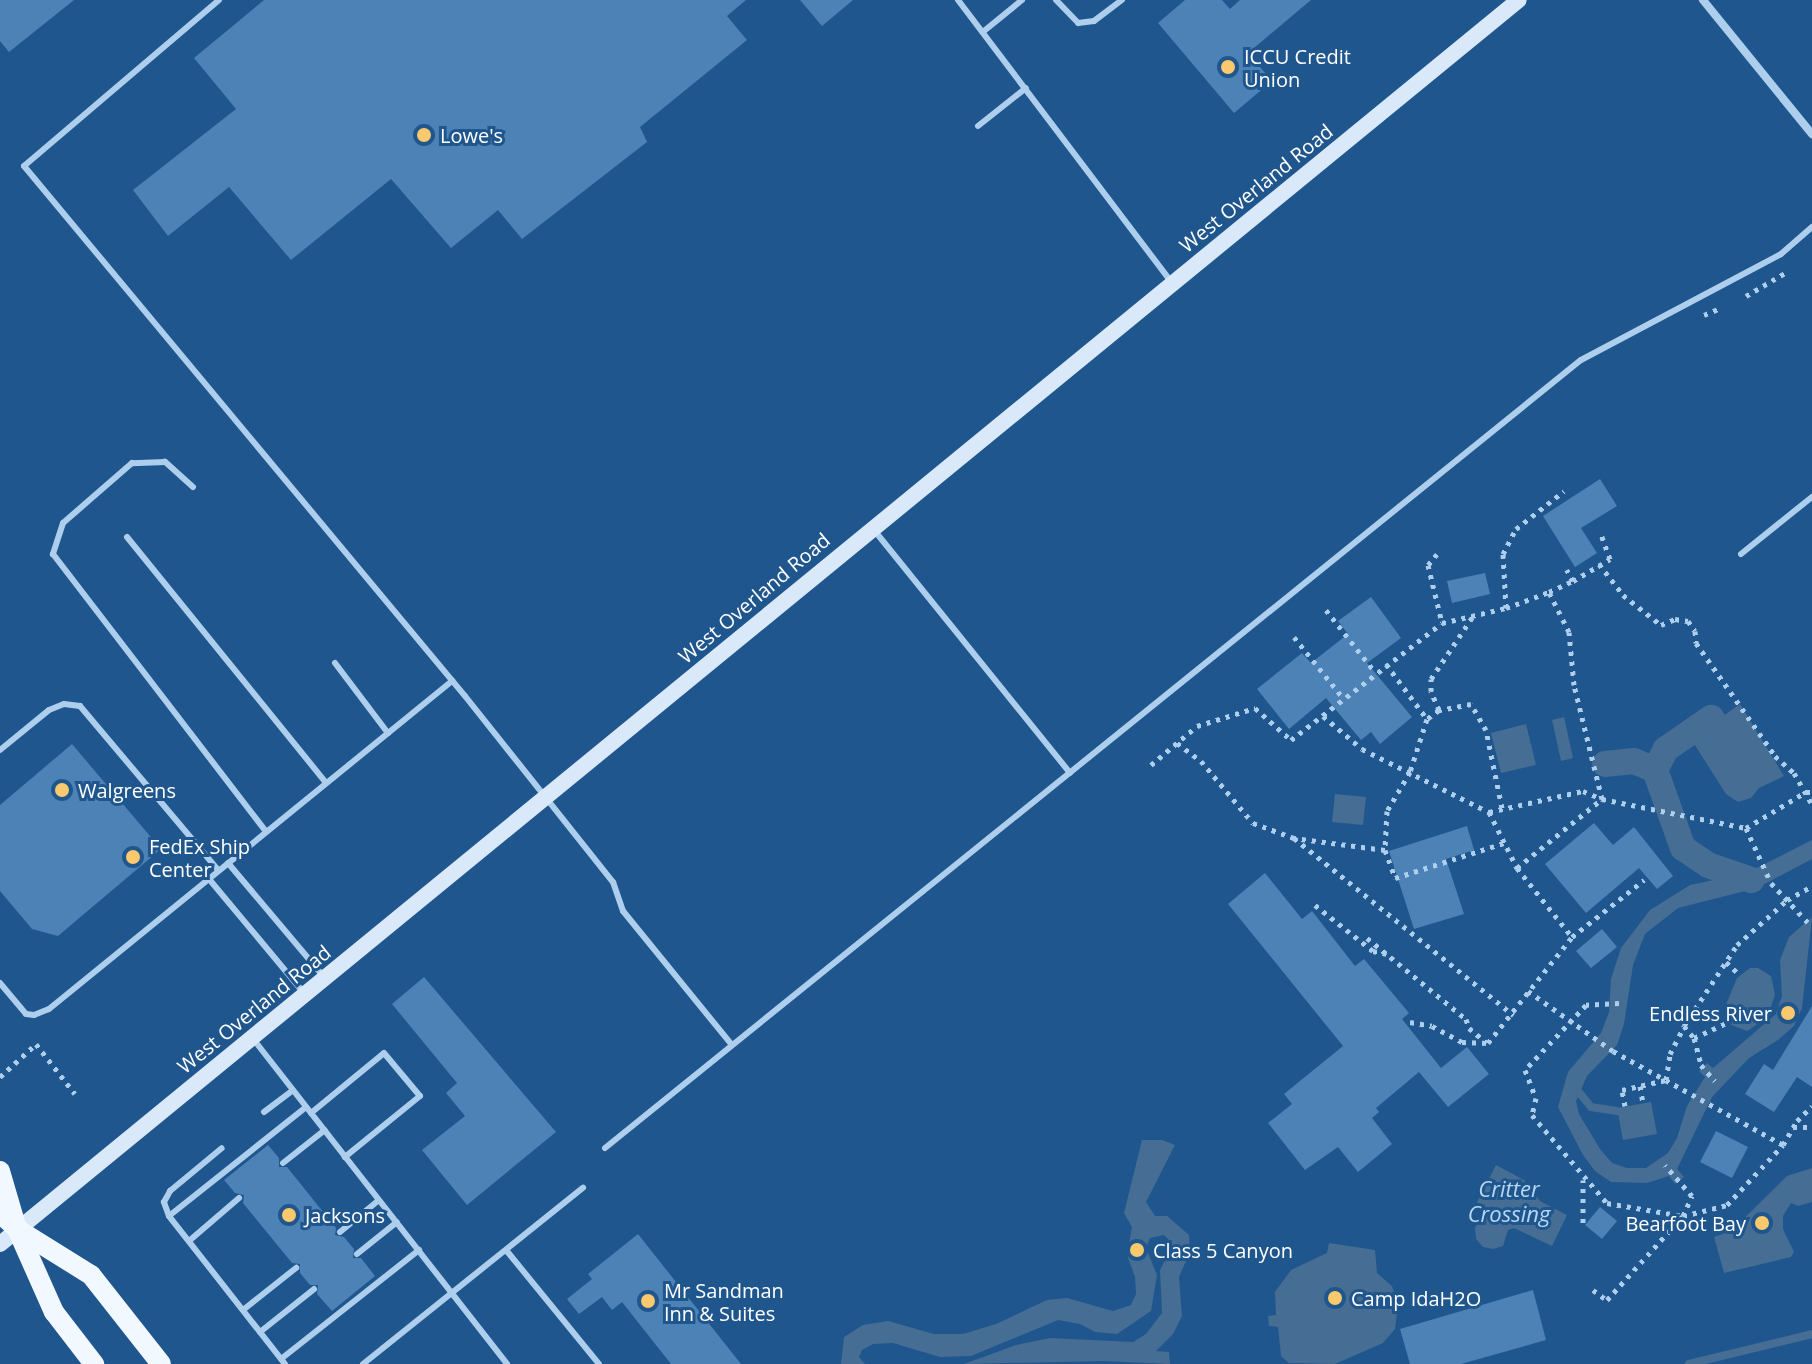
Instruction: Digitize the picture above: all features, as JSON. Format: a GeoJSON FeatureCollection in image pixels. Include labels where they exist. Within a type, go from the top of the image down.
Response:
{"type":"FeatureCollection","features":[{"type":"Feature","properties":{"kind":"main road"},"geometry":{"type":"LineString","coordinates":[[0,1171],[17,1229],[54,1312],[94,1364]]}},
{"type":"Feature","properties":{"kind":"main road"},"geometry":{"type":"LineString","coordinates":[[0,1213],[17,1229],[91,1275],[161,1364]]}},
{"type":"Feature","properties":{"kind":"street","name":"West Overland Road"},"geometry":{"type":"LineString","coordinates":[[0,1244],[1519,0]]}},
{"type":"Feature","properties":{"kind":"street"},"geometry":{"type":"LineString","coordinates":[[1703,0],[1812,134]]}},
{"type":"Feature","properties":{"kind":"lane"},"geometry":{"type":"LineString","coordinates":[[219,0],[24,166],[452,681],[613,882],[623,911],[731,1044]]}},
{"type":"Feature","properties":{"kind":"lane"},"geometry":{"type":"LineString","coordinates":[[958,0],[1172,283]]}},
{"type":"Feature","properties":{"kind":"lane"},"geometry":{"type":"LineString","coordinates":[[984,31],[1022,0]]}},
{"type":"Feature","properties":{"kind":"lane"},"geometry":{"type":"LineString","coordinates":[[1056,0],[1078,23],[1094,21],[1122,0]]}},
{"type":"Feature","properties":{"kind":"lane"},"geometry":{"type":"LineString","coordinates":[[978,126],[1026,88]]}},
{"type":"Feature","properties":{"kind":"lane"},"geometry":{"type":"LineString","coordinates":[[605,1148],[1581,360],[1781,254],[1812,227]]}},
{"type":"Feature","properties":{"kind":"lane"},"geometry":{"type":"LineString","coordinates":[[193,487],[165,462],[132,463],[63,523],[53,554],[266,832]]}},
{"type":"Feature","properties":{"kind":"lane"},"geometry":{"type":"LineString","coordinates":[[1741,554],[1812,497]]}},
{"type":"Feature","properties":{"kind":"lane"},"geometry":{"type":"LineString","coordinates":[[872,527],[1070,773]]}},
{"type":"Feature","properties":{"kind":"lane"},"geometry":{"type":"LineString","coordinates":[[127,537],[326,783]]}},
{"type":"Feature","properties":{"kind":"lane"},"geometry":{"type":"LineString","coordinates":[[335,663],[388,733]]}},
{"type":"Feature","properties":{"kind":"lane"},"geometry":{"type":"LineString","coordinates":[[0,983],[26,1014],[34,1015],[49,1009],[452,681]]}},
{"type":"Feature","properties":{"kind":"lane"},"geometry":{"type":"LineString","coordinates":[[0,750],[49,710],[64,704],[80,706],[218,870]]}},
{"type":"Feature","properties":{"kind":"lane"},"geometry":{"type":"LineString","coordinates":[[228,863],[324,977]]}},
{"type":"Feature","properties":{"kind":"lane"},"geometry":{"type":"LineString","coordinates":[[209,879],[304,994]]}},
{"type":"Feature","properties":{"kind":"lane"},"geometry":{"type":"LineString","coordinates":[[251,1037],[507,1364]]}},
{"type":"Feature","properties":{"kind":"lane"},"geometry":{"type":"LineString","coordinates":[[169,1216],[384,1053],[420,1096],[345,1157]]}},
{"type":"Feature","properties":{"kind":"lane"},"geometry":{"type":"LineString","coordinates":[[264,1112],[293,1090]]}},
{"type":"Feature","properties":{"kind":"lane"},"geometry":{"type":"LineString","coordinates":[[283,1163],[325,1130]]}},
{"type":"Feature","properties":{"kind":"lane"},"geometry":{"type":"LineString","coordinates":[[222,1148],[170,1191],[164,1202],[169,1216],[283,1362],[419,1250]]}},
{"type":"Feature","properties":{"kind":"lane"},"geometry":{"type":"LineString","coordinates":[[363,1364],[583,1188]]}},
{"type":"Feature","properties":{"kind":"lane"},"geometry":{"type":"LineString","coordinates":[[189,1241],[239,1198]]}},
{"type":"Feature","properties":{"kind":"lane"},"geometry":{"type":"LineString","coordinates":[[340,1232],[379,1200]]}},
{"type":"Feature","properties":{"kind":"lane"},"geometry":{"type":"LineString","coordinates":[[357,1254],[397,1222]]}},
{"type":"Feature","properties":{"kind":"lane"},"geometry":{"type":"LineString","coordinates":[[506,1250],[599,1364]]}},
{"type":"Feature","properties":{"kind":"lane"},"geometry":{"type":"LineString","coordinates":[[243,1310],[296,1268]]}},
{"type":"Feature","properties":{"kind":"lane"},"geometry":{"type":"LineString","coordinates":[[260,1332],[314,1289]]}},
{"type":"Feature","properties":{"kind":"path"},"geometry":{"type":"LineString","coordinates":[[1746,296],[1785,273]]}},
{"type":"Feature","properties":{"kind":"path"},"geometry":{"type":"LineString","coordinates":[[1506,608],[1503,554],[1516,529],[1564,491]]}},
{"type":"Feature","properties":{"kind":"path"},"geometry":{"type":"LineString","coordinates":[[1151,765],[1197,726],[1255,708],[1291,740],[1442,623],[1506,608],[1549,592],[1610,559],[1601,534]]}},
{"type":"Feature","properties":{"kind":"path"},"geometry":{"type":"LineString","coordinates":[[1437,554],[1428,565],[1442,623]]}},
{"type":"Feature","properties":{"kind":"path"},"geometry":{"type":"LineString","coordinates":[[1599,564],[1623,595],[1661,625],[1675,619],[1688,621],[1695,631],[1696,643],[1775,756],[1809,792],[1812,804]]}},
{"type":"Feature","properties":{"kind":"path"},"geometry":{"type":"LineString","coordinates":[[1567,570],[1573,581]]}},
{"type":"Feature","properties":{"kind":"path"},"geometry":{"type":"LineString","coordinates":[[1549,592],[1569,632],[1574,685],[1602,799]]}},
{"type":"Feature","properties":{"kind":"path"},"geometry":{"type":"LineString","coordinates":[[1326,610],[1375,672]]}},
{"type":"Feature","properties":{"kind":"path"},"geometry":{"type":"LineString","coordinates":[[1439,710],[1431,691],[1431,679],[1474,616]]}},
{"type":"Feature","properties":{"kind":"path"},"geometry":{"type":"LineString","coordinates":[[1294,637],[1343,698]]}},
{"type":"Feature","properties":{"kind":"path"},"geometry":{"type":"LineString","coordinates":[[1386,664],[1427,719]]}},
{"type":"Feature","properties":{"kind":"path"},"geometry":{"type":"LineString","coordinates":[[1502,808],[1479,714],[1471,704],[1439,710],[1427,719],[1410,772],[1387,811],[1385,850],[1395,878],[1504,843]]}},
{"type":"Feature","properties":{"kind":"path"},"geometry":{"type":"LineString","coordinates":[[1323,716],[1362,749],[1489,812],[1517,868],[1572,937]]}},
{"type":"Feature","properties":{"kind":"path"},"geometry":{"type":"LineString","coordinates":[[1177,743],[1201,761],[1253,823],[1294,838],[1385,850]]}},
{"type":"Feature","properties":{"kind":"path"},"geometry":{"type":"LineString","coordinates":[[1489,812],[1583,791],[1602,799],[1746,828],[1809,792]]}},
{"type":"Feature","properties":{"kind":"path"},"geometry":{"type":"LineString","coordinates":[[1517,868],[1602,799]]}},
{"type":"Feature","properties":{"kind":"path"},"geometry":{"type":"LineString","coordinates":[[1746,828],[1771,883],[1812,927]]}},
{"type":"Feature","properties":{"kind":"path"},"geometry":{"type":"LineString","coordinates":[[1294,838],[1513,1015]]}},
{"type":"Feature","properties":{"kind":"path"},"geometry":{"type":"LineString","coordinates":[[1488,1043],[1572,937],[1644,880]]}},
{"type":"Feature","properties":{"kind":"path"},"geometry":{"type":"LineString","coordinates":[[1666,1080],[1670,1054],[1684,1026],[1737,945],[1787,900],[1812,886]]}},
{"type":"Feature","properties":{"kind":"path"},"geometry":{"type":"LineString","coordinates":[[1315,905],[1373,951],[1388,954]]}},
{"type":"Feature","properties":{"kind":"path"},"geometry":{"type":"LineString","coordinates":[[1367,938],[1466,1019],[1469,1028],[1488,1043]]}},
{"type":"Feature","properties":{"kind":"path"},"geometry":{"type":"LineString","coordinates":[[1726,962],[1740,975]]}},
{"type":"Feature","properties":{"kind":"path"},"geometry":{"type":"LineString","coordinates":[[1528,991],[1613,1051],[1783,1145]]}},
{"type":"Feature","properties":{"kind":"path"},"geometry":{"type":"LineString","coordinates":[[1619,1003],[1586,1005],[1525,1070],[1536,1098],[1532,1115],[1583,1179],[1607,1203],[1683,1216],[1727,1205],[1783,1145],[1793,1127],[1812,1106]]}},
{"type":"Feature","properties":{"kind":"path"},"geometry":{"type":"LineString","coordinates":[[1410,1022],[1432,1026],[1462,1042],[1488,1043]]}},
{"type":"Feature","properties":{"kind":"path"},"geometry":{"type":"LineString","coordinates":[[1694,1038],[1729,1022]]}},
{"type":"Feature","properties":{"kind":"path"},"geometry":{"type":"LineString","coordinates":[[1684,1026],[1694,1038],[1701,1065],[1715,1081]]}},
{"type":"Feature","properties":{"kind":"path"},"geometry":{"type":"LineString","coordinates":[[33,1029],[36,1044],[75,1094]]}},
{"type":"Feature","properties":{"kind":"path"},"geometry":{"type":"LineString","coordinates":[[0,1077],[36,1044]]}},
{"type":"Feature","properties":{"kind":"path"},"geometry":{"type":"LineString","coordinates":[[1625,1106],[1622,1090],[1666,1080]]}},
{"type":"Feature","properties":{"kind":"path"},"geometry":{"type":"LineString","coordinates":[[1640,1086],[1643,1103]]}},
{"type":"Feature","properties":{"kind":"path"},"geometry":{"type":"LineString","coordinates":[[1793,1127],[1812,1127]]}},
{"type":"Feature","properties":{"kind":"path"},"geometry":{"type":"LineString","coordinates":[[1593,1290],[1607,1300],[1683,1216],[1692,1196],[1665,1165]]}},
{"type":"Feature","properties":{"kind":"path"},"geometry":{"type":"LineString","coordinates":[[1583,1179],[1583,1223]]}},
{"type":"Feature","properties":{"kind":"water"},"geometry":{"type":"Polygon","coordinates":[[[1740,704],[1784,776],[1759,788],[1751,798],[1738,802],[1726,794],[1691,739],[1740,704]]]}},
{"type":"Feature","properties":{"kind":"water"},"geometry":{"type":"Polygon","coordinates":[[[1564,717],[1573,758],[1561,761],[1552,720],[1564,717]]]}},
{"type":"Feature","properties":{"kind":"water"},"geometry":{"type":"Polygon","coordinates":[[[1526,724],[1536,765],[1501,773],[1491,733],[1526,724]]]}},
{"type":"Feature","properties":{"kind":"water"},"geometry":{"type":"Polygon","coordinates":[[[1335,794],[1366,797],[1363,825],[1332,822],[1335,794]]]}},
{"type":"Feature","properties":{"kind":"water","name":"Endless River"},"geometry":{"type":"Polygon","coordinates":[[[1812,840],[1812,859],[1757,888],[1678,908],[1645,934],[1633,965],[1624,1024],[1617,1045],[1587,1076],[1576,1101],[1579,1114],[1600,1149],[1612,1163],[1627,1168],[1646,1168],[1668,1153],[1677,1138],[1687,1106],[1705,1077],[1699,1071],[1707,1063],[1713,1068],[1776,1014],[1782,996],[1780,960],[1789,937],[1812,917],[1802,1008],[1794,1026],[1749,1058],[1712,1097],[1677,1169],[1684,1177],[1675,1184],[1669,1176],[1647,1183],[1611,1182],[1595,1171],[1583,1155],[1558,1107],[1568,1072],[1601,1033],[1609,1012],[1611,979],[1621,948],[1650,910],[1690,885],[1747,873],[1812,840]]]}},
{"type":"Feature","properties":{"kind":"water"},"geometry":{"type":"Polygon","coordinates":[[[1750,968],[1758,968],[1771,976],[1775,994],[1768,1017],[1747,1031],[1731,1025],[1725,1007],[1737,978],[1750,968]]]}},
{"type":"Feature","properties":{"kind":"water"},"geometry":{"type":"Polygon","coordinates":[[[1651,1102],[1657,1134],[1623,1140],[1617,1108],[1651,1102]]]}},
{"type":"Feature","properties":{"kind":"water","name":"Class 5 Canyon"},"geometry":{"type":"Polygon","coordinates":[[[1142,1140],[1162,1140],[1175,1145],[1146,1202],[1155,1216],[1167,1216],[1189,1235],[1190,1252],[1179,1277],[1182,1316],[1173,1334],[1156,1351],[1169,1352],[1170,1364],[1104,1361],[964,1364],[1016,1345],[1050,1338],[1133,1342],[1146,1334],[1162,1313],[1160,1270],[1171,1249],[1171,1242],[1164,1235],[1150,1238],[1146,1248],[1157,1275],[1151,1311],[1117,1334],[1095,1332],[1080,1324],[1058,1320],[971,1356],[940,1357],[893,1343],[873,1344],[862,1350],[859,1357],[865,1364],[841,1364],[844,1337],[863,1325],[888,1321],[934,1334],[963,1334],[996,1324],[1047,1300],[1067,1298],[1113,1311],[1131,1305],[1136,1294],[1135,1277],[1127,1255],[1132,1227],[1124,1213],[1142,1140]]]}},
{"type":"Feature","properties":{"kind":"water","name":"Critter Crossing"},"geometry":{"type":"Polygon","coordinates":[[[1496,1165],[1524,1180],[1540,1201],[1567,1215],[1552,1246],[1514,1228],[1508,1230],[1503,1246],[1493,1249],[1483,1247],[1476,1239],[1475,1228],[1481,1219],[1490,1216],[1475,1206],[1496,1165]]]}},
{"type":"Feature","properties":{"kind":"water","name":"Bearfoot Bay"},"geometry":{"type":"Polygon","coordinates":[[[1812,1168],[1812,1202],[1798,1206],[1791,1203],[1783,1216],[1783,1229],[1794,1252],[1791,1257],[1724,1273],[1714,1237],[1731,1231],[1787,1176],[1812,1168]]]}},
{"type":"Feature","properties":{"kind":"water","name":"Camp IdaH2O"},"geometry":{"type":"Polygon","coordinates":[[[1329,1243],[1375,1250],[1377,1273],[1392,1286],[1398,1305],[1395,1329],[1383,1343],[1335,1364],[1289,1363],[1281,1356],[1278,1327],[1269,1326],[1268,1316],[1276,1315],[1275,1292],[1291,1270],[1327,1253],[1329,1243]]]}},
{"type":"Feature","properties":{"kind":"building"},"geometry":{"type":"Polygon","coordinates":[[[0,0],[74,0],[9,52],[0,41],[0,0]]]}},
{"type":"Feature","properties":{"kind":"building","name":"Lowe's"},"geometry":{"type":"Polygon","coordinates":[[[264,0],[746,0],[727,16],[747,40],[640,127],[647,142],[522,239],[498,210],[451,248],[391,179],[291,260],[229,187],[168,236],[133,190],[236,109],[194,58],[264,0]]]}},
{"type":"Feature","properties":{"kind":"building"},"geometry":{"type":"Polygon","coordinates":[[[800,0],[853,0],[822,26],[800,0]]]}},
{"type":"Feature","properties":{"kind":"building","name":"ICCU Credit Union"},"geometry":{"type":"Polygon","coordinates":[[[1185,0],[1222,0],[1230,9],[1240,0],[1311,0],[1248,53],[1272,81],[1234,113],[1158,23],[1185,0]]]}},
{"type":"Feature","properties":{"kind":"building"},"geometry":{"type":"Polygon","coordinates":[[[1600,479],[1617,506],[1581,528],[1597,553],[1575,567],[1543,516],[1600,479]]]}},
{"type":"Feature","properties":{"kind":"building"},"geometry":{"type":"Polygon","coordinates":[[[1485,573],[1490,594],[1452,603],[1447,581],[1485,573]]]}},
{"type":"Feature","properties":{"kind":"building"},"geometry":{"type":"Polygon","coordinates":[[[1371,597],[1401,638],[1367,663],[1412,717],[1380,744],[1371,732],[1361,740],[1326,698],[1289,729],[1257,689],[1302,653],[1311,663],[1348,634],[1338,621],[1371,597]]]}},
{"type":"Feature","properties":{"kind":"building","name":"Walgreens"},"geometry":{"type":"Polygon","coordinates":[[[72,744],[161,849],[58,936],[32,929],[0,891],[0,805],[72,744]]]}},
{"type":"Feature","properties":{"kind":"building"},"geometry":{"type":"Polygon","coordinates":[[[1594,823],[1613,845],[1634,827],[1673,876],[1657,889],[1639,868],[1586,913],[1545,864],[1594,823]]]}},
{"type":"Feature","properties":{"kind":"building"},"geometry":{"type":"Polygon","coordinates":[[[1467,826],[1474,850],[1446,859],[1464,914],[1414,929],[1389,851],[1467,826]]]}},
{"type":"Feature","properties":{"kind":"building"},"geometry":{"type":"Polygon","coordinates":[[[1265,873],[1302,919],[1312,911],[1355,966],[1364,959],[1409,1013],[1402,1019],[1441,1068],[1467,1047],[1489,1074],[1448,1107],[1419,1072],[1376,1108],[1379,1112],[1372,1118],[1392,1144],[1358,1172],[1338,1147],[1305,1170],[1268,1123],[1292,1104],[1284,1094],[1343,1046],[1228,904],[1265,873]]]}},
{"type":"Feature","properties":{"kind":"building"},"geometry":{"type":"Polygon","coordinates":[[[1602,929],[1617,947],[1591,968],[1576,951],[1602,929]]]}},
{"type":"Feature","properties":{"kind":"building"},"geometry":{"type":"Polygon","coordinates":[[[424,977],[556,1132],[467,1205],[422,1150],[465,1116],[446,1093],[457,1083],[392,1004],[424,977]]]}},
{"type":"Feature","properties":{"kind":"building"},"geometry":{"type":"Polygon","coordinates":[[[1812,1006],[1812,1087],[1797,1077],[1774,1112],[1745,1094],[1764,1064],[1773,1070],[1812,1006]]]}},
{"type":"Feature","properties":{"kind":"building"},"geometry":{"type":"Polygon","coordinates":[[[1716,1131],[1748,1147],[1732,1178],[1700,1162],[1716,1131]]]}},
{"type":"Feature","properties":{"kind":"building","name":"Jacksons"},"geometry":{"type":"Polygon","coordinates":[[[268,1145],[279,1158],[279,1167],[287,1167],[336,1228],[335,1235],[344,1237],[354,1249],[353,1258],[361,1258],[375,1276],[332,1311],[317,1294],[318,1285],[310,1285],[300,1273],[300,1264],[292,1263],[243,1203],[244,1195],[235,1193],[224,1180],[268,1145]]]}},
{"type":"Feature","properties":{"kind":"building"},"geometry":{"type":"Polygon","coordinates":[[[1600,1207],[1617,1221],[1602,1239],[1585,1225],[1600,1207]]]}},
{"type":"Feature","properties":{"kind":"building","name":"Mr Sandman Inn & Suites"},"geometry":{"type":"Polygon","coordinates":[[[638,1234],[741,1364],[671,1364],[622,1302],[612,1310],[602,1297],[579,1314],[567,1299],[592,1279],[588,1274],[638,1234]]]}},
{"type":"Feature","properties":{"kind":"building"},"geometry":{"type":"Polygon","coordinates":[[[1533,1290],[1546,1340],[1461,1364],[1410,1364],[1400,1329],[1533,1290]]]}},
{"type":"Feature","properties":{"kind":"waterway"},"geometry":{"type":"LineString","coordinates":[[1733,749],[1711,718],[1666,749],[1655,770],[1683,848],[1708,865],[1751,880]]}},
{"type":"Feature","properties":{"kind":"waterway"},"geometry":{"type":"LineString","coordinates":[[1605,764],[1634,761],[1655,770]]}},
{"type":"Feature","properties":{"kind":"waterway"},"geometry":{"type":"LineString","coordinates":[[1574,1086],[1591,1107],[1617,1111]]}},
{"type":"Feature","properties":{"kind":"waterway"},"geometry":{"type":"LineString","coordinates":[[1689,1364],[1812,1334]]}},
{"type":"Feature","properties":{"kind":"place","name":"ICCU Credit Union"},"geometry":{"type":"Point","coordinates":[1228,67]}},
{"type":"Feature","properties":{"kind":"place","name":"Lowe's"},"geometry":{"type":"Point","coordinates":[424,135]}},
{"type":"Feature","properties":{"kind":"place","name":"Walgreens"},"geometry":{"type":"Point","coordinates":[62,790]}},
{"type":"Feature","properties":{"kind":"place","name":"FedEx Ship Center"},"geometry":{"type":"Point","coordinates":[133,857]}},
{"type":"Feature","properties":{"kind":"place","name":"Endless River"},"geometry":{"type":"Point","coordinates":[1788,1013]}},
{"type":"Feature","properties":{"kind":"place","name":"Jacksons"},"geometry":{"type":"Point","coordinates":[289,1215]}},
{"type":"Feature","properties":{"kind":"place","name":"Bearfoot Bay"},"geometry":{"type":"Point","coordinates":[1762,1223]}},
{"type":"Feature","properties":{"kind":"place","name":"Class 5 Canyon"},"geometry":{"type":"Point","coordinates":[1137,1250]}},
{"type":"Feature","properties":{"kind":"place","name":"Camp IdaH2O"},"geometry":{"type":"Point","coordinates":[1335,1298]}},
{"type":"Feature","properties":{"kind":"place","name":"Mr Sandman Inn & Suites"},"geometry":{"type":"Point","coordinates":[648,1301]}}]}
